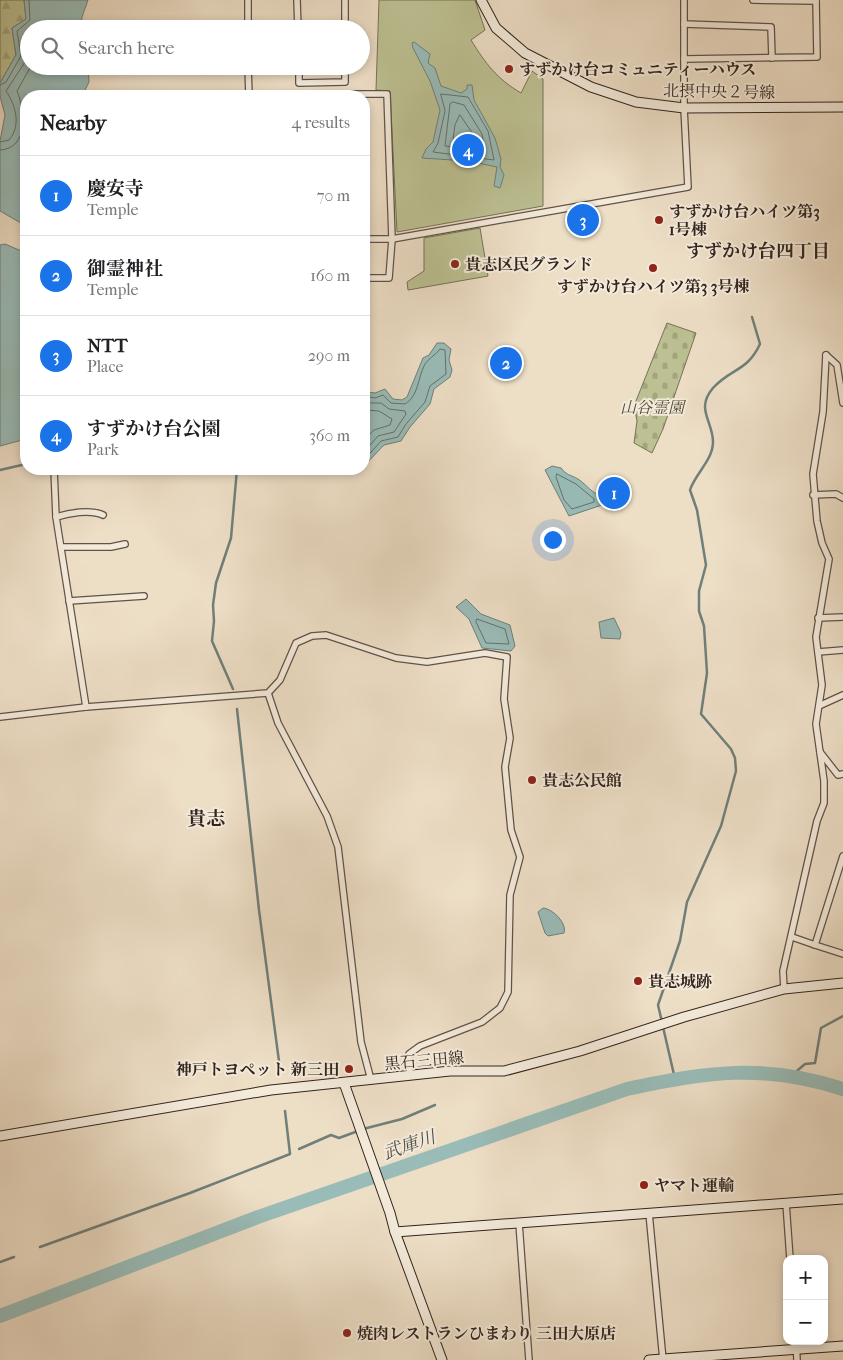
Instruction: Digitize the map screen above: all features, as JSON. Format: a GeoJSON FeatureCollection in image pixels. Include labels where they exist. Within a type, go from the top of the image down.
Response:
{"type":"FeatureCollection","features":[{"type":"Feature","properties":{"kind":"street"},"geometry":{"type":"LineString","coordinates":[[248,0],[248,20]]}},
{"type":"Feature","properties":{"kind":"street"},"geometry":{"type":"LineString","coordinates":[[297,0],[298,20]]}},
{"type":"Feature","properties":{"kind":"street"},"geometry":{"type":"LineString","coordinates":[[345,0],[345,20]]}},
{"type":"Feature","properties":{"kind":"street","name":"北摂中央２号線"},"geometry":{"type":"LineString","coordinates":[[481,0],[496,28],[525,53],[591,87],[636,102],[684,108],[843,107]]}},
{"type":"Feature","properties":{"kind":"street"},"geometry":{"type":"LineString","coordinates":[[370,239],[392,238],[688,187],[684,108],[684,0]]}},
{"type":"Feature","properties":{"kind":"street"},"geometry":{"type":"LineString","coordinates":[[684,59],[817,57],[816,1],[753,0]]}},
{"type":"Feature","properties":{"kind":"street"},"geometry":{"type":"LineString","coordinates":[[684,24],[771,26],[772,58]]}},
{"type":"Feature","properties":{"kind":"street"},"geometry":{"type":"LineString","coordinates":[[248,75],[249,90]]}},
{"type":"Feature","properties":{"kind":"street"},"geometry":{"type":"LineString","coordinates":[[299,75],[299,83],[345,82],[345,75]]}},
{"type":"Feature","properties":{"kind":"street"},"geometry":{"type":"LineString","coordinates":[[370,94],[387,94],[392,238],[389,278],[370,278]]}},
{"type":"Feature","properties":{"kind":"street"},"geometry":{"type":"LineString","coordinates":[[784,989],[783,972],[813,839],[824,804],[824,781],[816,724],[821,704],[821,668],[816,637],[829,559],[822,543],[814,494],[814,474],[823,412],[826,355],[837,365],[843,403]]}},
{"type":"Feature","properties":{"kind":"street"},"geometry":{"type":"LineString","coordinates":[[54,475],[56,517],[86,707]]}},
{"type":"Feature","properties":{"kind":"street"},"geometry":{"type":"LineString","coordinates":[[814,494],[836,494],[843,498]]}},
{"type":"Feature","properties":{"kind":"street"},"geometry":{"type":"LineString","coordinates":[[56,517],[74,513],[97,512],[103,515]]}},
{"type":"Feature","properties":{"kind":"street"},"geometry":{"type":"LineString","coordinates":[[61,547],[125,544]]}},
{"type":"Feature","properties":{"kind":"street"},"geometry":{"type":"LineString","coordinates":[[69,601],[144,596]]}},
{"type":"Feature","properties":{"kind":"street"},"geometry":{"type":"LineString","coordinates":[[818,618],[843,617]]}},
{"type":"Feature","properties":{"kind":"street"},"geometry":{"type":"LineString","coordinates":[[0,717],[86,707],[268,692],[280,680],[296,642],[312,636],[326,635],[396,658],[427,662],[485,653],[508,657],[504,699],[510,738],[505,767],[511,830],[520,857],[510,895],[508,992],[500,1008],[482,1022],[420,1046],[409,1054],[410,1076]]}},
{"type":"Feature","properties":{"kind":"street"},"geometry":{"type":"LineString","coordinates":[[818,652],[843,650]]}},
{"type":"Feature","properties":{"kind":"street"},"geometry":{"type":"LineString","coordinates":[[268,692],[278,723],[327,816],[338,848],[361,1042],[371,1080]]}},
{"type":"Feature","properties":{"kind":"street"},"geometry":{"type":"LineString","coordinates":[[821,704],[843,695]]}},
{"type":"Feature","properties":{"kind":"street"},"geometry":{"type":"LineString","coordinates":[[819,750],[838,775],[843,774]]}},
{"type":"Feature","properties":{"kind":"street"},"geometry":{"type":"LineString","coordinates":[[815,945],[843,856]]}},
{"type":"Feature","properties":{"kind":"street"},"geometry":{"type":"LineString","coordinates":[[792,937],[843,954]]}},
{"type":"Feature","properties":{"kind":"street","name":"黒石三田線"},"geometry":{"type":"LineString","coordinates":[[0,1136],[201,1101],[450,1071],[504,1071],[580,1051],[659,1025],[784,989],[843,983]]}},
{"type":"Feature","properties":{"kind":"street"},"geometry":{"type":"LineString","coordinates":[[344,1083],[395,1232],[442,1360]]}},
{"type":"Feature","properties":{"kind":"street"},"geometry":{"type":"LineString","coordinates":[[395,1232],[843,1199]]}},
{"type":"Feature","properties":{"kind":"street"},"geometry":{"type":"LineString","coordinates":[[786,1203],[790,1255]]}},
{"type":"Feature","properties":{"kind":"street"},"geometry":{"type":"LineString","coordinates":[[649,1213],[663,1360]]}},
{"type":"Feature","properties":{"kind":"street"},"geometry":{"type":"LineString","coordinates":[[519,1223],[529,1360]]}},
{"type":"Feature","properties":{"kind":"street"},"geometry":{"type":"LineString","coordinates":[[796,1345],[797,1360]]}},
{"type":"Feature","properties":{"kind":"street"},"geometry":{"type":"LineString","coordinates":[[649,1360],[796,1345],[843,1346]]}},
{"type":"Feature","properties":{"kind":"green space"},"geometry":{"type":"Polygon","coordinates":[[[0,0],[24,0],[26,19],[20,20],[20,23],[12,28],[16,55],[0,83],[0,0]]]}},
{"type":"Feature","properties":{"kind":"green space"},"geometry":{"type":"Polygon","coordinates":[[[379,0],[475,0],[485,30],[471,40],[492,70],[521,93],[532,71],[543,79],[543,206],[397,232],[390,91],[376,90],[379,0]]]}},
{"type":"Feature","properties":{"kind":"green space","name":"貴志区民グランド"},"geometry":{"type":"Polygon","coordinates":[[[480,228],[488,276],[408,290],[407,282],[424,271],[424,238],[480,228]]]}},
{"type":"Feature","properties":{"kind":"green space","name":"山谷霊園"},"geometry":{"type":"Polygon","coordinates":[[[667,323],[696,333],[663,429],[652,453],[634,443],[637,421],[634,406],[667,323]]]}},
{"type":"Feature","properties":{"kind":"water"},"geometry":{"type":"Polygon","coordinates":[[[24,0],[88,0],[82,20],[24,20],[26,19],[24,0]]]}},
{"type":"Feature","properties":{"kind":"water"},"geometry":{"type":"Polygon","coordinates":[[[20,23],[20,75],[89,75],[89,82],[85,90],[20,90],[20,223],[0,211],[0,141],[5,115],[0,96],[0,83],[16,55],[12,28],[20,23]]]}},
{"type":"Feature","properties":{"kind":"water"},"geometry":{"type":"Polygon","coordinates":[[[414,42],[430,54],[428,63],[435,68],[441,86],[461,93],[467,89],[467,85],[472,85],[474,100],[495,138],[501,159],[500,167],[504,175],[500,188],[494,186],[497,167],[468,161],[422,158],[426,149],[433,142],[440,110],[430,81],[413,48],[412,43],[414,42]]]}},
{"type":"Feature","properties":{"kind":"water"},"geometry":{"type":"Polygon","coordinates":[[[5,244],[20,250],[20,441],[0,446],[0,245],[5,244]]]}},
{"type":"Feature","properties":{"kind":"water"},"geometry":{"type":"Polygon","coordinates":[[[437,343],[444,343],[451,349],[449,360],[452,370],[450,377],[434,389],[430,404],[410,427],[401,441],[384,445],[370,460],[370,393],[375,393],[385,389],[393,399],[402,400],[407,397],[423,358],[429,355],[437,343]]]}},
{"type":"Feature","properties":{"kind":"water"},"geometry":{"type":"Polygon","coordinates":[[[552,466],[561,468],[567,474],[578,479],[595,493],[602,496],[605,504],[569,516],[545,470],[552,466]]]}},
{"type":"Feature","properties":{"kind":"water"},"geometry":{"type":"Polygon","coordinates":[[[466,599],[481,614],[510,625],[515,646],[511,651],[482,648],[469,619],[456,607],[466,599]]]}},
{"type":"Feature","properties":{"kind":"water"},"geometry":{"type":"Polygon","coordinates":[[[614,618],[621,633],[620,639],[601,638],[599,622],[614,618]]]}},
{"type":"Feature","properties":{"kind":"water"},"geometry":{"type":"Polygon","coordinates":[[[543,908],[551,911],[558,917],[563,925],[564,933],[548,936],[545,933],[538,912],[543,908]]]}},
{"type":"Feature","properties":{"kind":"waterway"},"geometry":{"type":"LineString","coordinates":[[662,1022],[658,1005],[680,941],[687,902],[721,826],[736,771],[735,758],[731,749],[701,714],[707,673],[704,626],[699,611],[699,591],[706,565],[697,510],[690,490],[712,449],[712,435],[705,409],[708,395],[720,382],[750,360],[760,344],[752,317]]}},
{"type":"Feature","properties":{"kind":"waterway"},"geometry":{"type":"LineString","coordinates":[[0,470],[20,465]]}},
{"type":"Feature","properties":{"kind":"waterway"},"geometry":{"type":"LineString","coordinates":[[233,689],[212,641],[216,583],[231,538],[236,475]]}},
{"type":"Feature","properties":{"kind":"waterway"},"geometry":{"type":"LineString","coordinates":[[237,709],[259,910],[280,1069]]}},
{"type":"Feature","properties":{"kind":"waterway"},"geometry":{"type":"LineString","coordinates":[[791,1076],[805,1064],[815,1063],[821,1028],[843,1016]]}},
{"type":"Feature","properties":{"kind":"waterway"},"geometry":{"type":"LineString","coordinates":[[663,1027],[675,1079]]}},
{"type":"Feature","properties":{"kind":"waterway","name":"武庫川"},"geometry":{"type":"LineString","coordinates":[[0,1316],[258,1217],[627,1089],[683,1078],[735,1073],[787,1076],[843,1089]]}},
{"type":"Feature","properties":{"kind":"waterway"},"geometry":{"type":"LineString","coordinates":[[363,1129],[402,1119],[435,1105]]}},
{"type":"Feature","properties":{"kind":"waterway"},"geometry":{"type":"LineString","coordinates":[[40,1247],[190,1193],[290,1154],[285,1111]]}},
{"type":"Feature","properties":{"kind":"waterway"},"geometry":{"type":"LineString","coordinates":[[299,1149],[331,1135],[339,1138],[358,1131]]}},
{"type":"Feature","properties":{"kind":"waterway"},"geometry":{"type":"LineString","coordinates":[[0,1262],[14,1257]]}},
{"type":"Feature","properties":{"kind":"place","name":"すずかけ台コミュニティーハウス"},"geometry":{"type":"Point","coordinates":[509,69]}},
{"type":"Feature","properties":{"kind":"place","name":"すずかけ台公園"},"geometry":{"type":"Point","coordinates":[468,150]}},
{"type":"Feature","properties":{"kind":"place","name":"NTT"},"geometry":{"type":"Point","coordinates":[583,220]}},
{"type":"Feature","properties":{"kind":"place","name":"すずかけ台ハイツ第3 1号棟"},"geometry":{"type":"Point","coordinates":[659,220]}},
{"type":"Feature","properties":{"kind":"place","name":"貴志区民グランド"},"geometry":{"type":"Point","coordinates":[455,264]}},
{"type":"Feature","properties":{"kind":"place","name":"すずかけ台ハイツ第3 3号棟"},"geometry":{"type":"Point","coordinates":[653,268]}},
{"type":"Feature","properties":{"kind":"place","name":"御霊神社"},"geometry":{"type":"Point","coordinates":[506,363]}},
{"type":"Feature","properties":{"kind":"place","name":"慶安寺"},"geometry":{"type":"Point","coordinates":[614,493]}},
{"type":"Feature","properties":{"kind":"place","name":"貴志公民館"},"geometry":{"type":"Point","coordinates":[532,780]}},
{"type":"Feature","properties":{"kind":"place","name":"貴志城跡"},"geometry":{"type":"Point","coordinates":[638,981]}},
{"type":"Feature","properties":{"kind":"place","name":"神戸トヨペット 新三田"},"geometry":{"type":"Point","coordinates":[349,1069]}},
{"type":"Feature","properties":{"kind":"place","name":"ヤマト運輸"},"geometry":{"type":"Point","coordinates":[644,1185]}},
{"type":"Feature","properties":{"kind":"place","name":"焼肉レストランひまわり 三田大原店"},"geometry":{"type":"Point","coordinates":[347,1333]}},
{"type":"Feature","properties":{"kind":"district","name":"すずかけ台四丁目"},"geometry":{"type":"Point","coordinates":[758,251]}},
{"type":"Feature","properties":{"kind":"district","name":"貴志"},"geometry":{"type":"Point","coordinates":[206,818]}}]}
